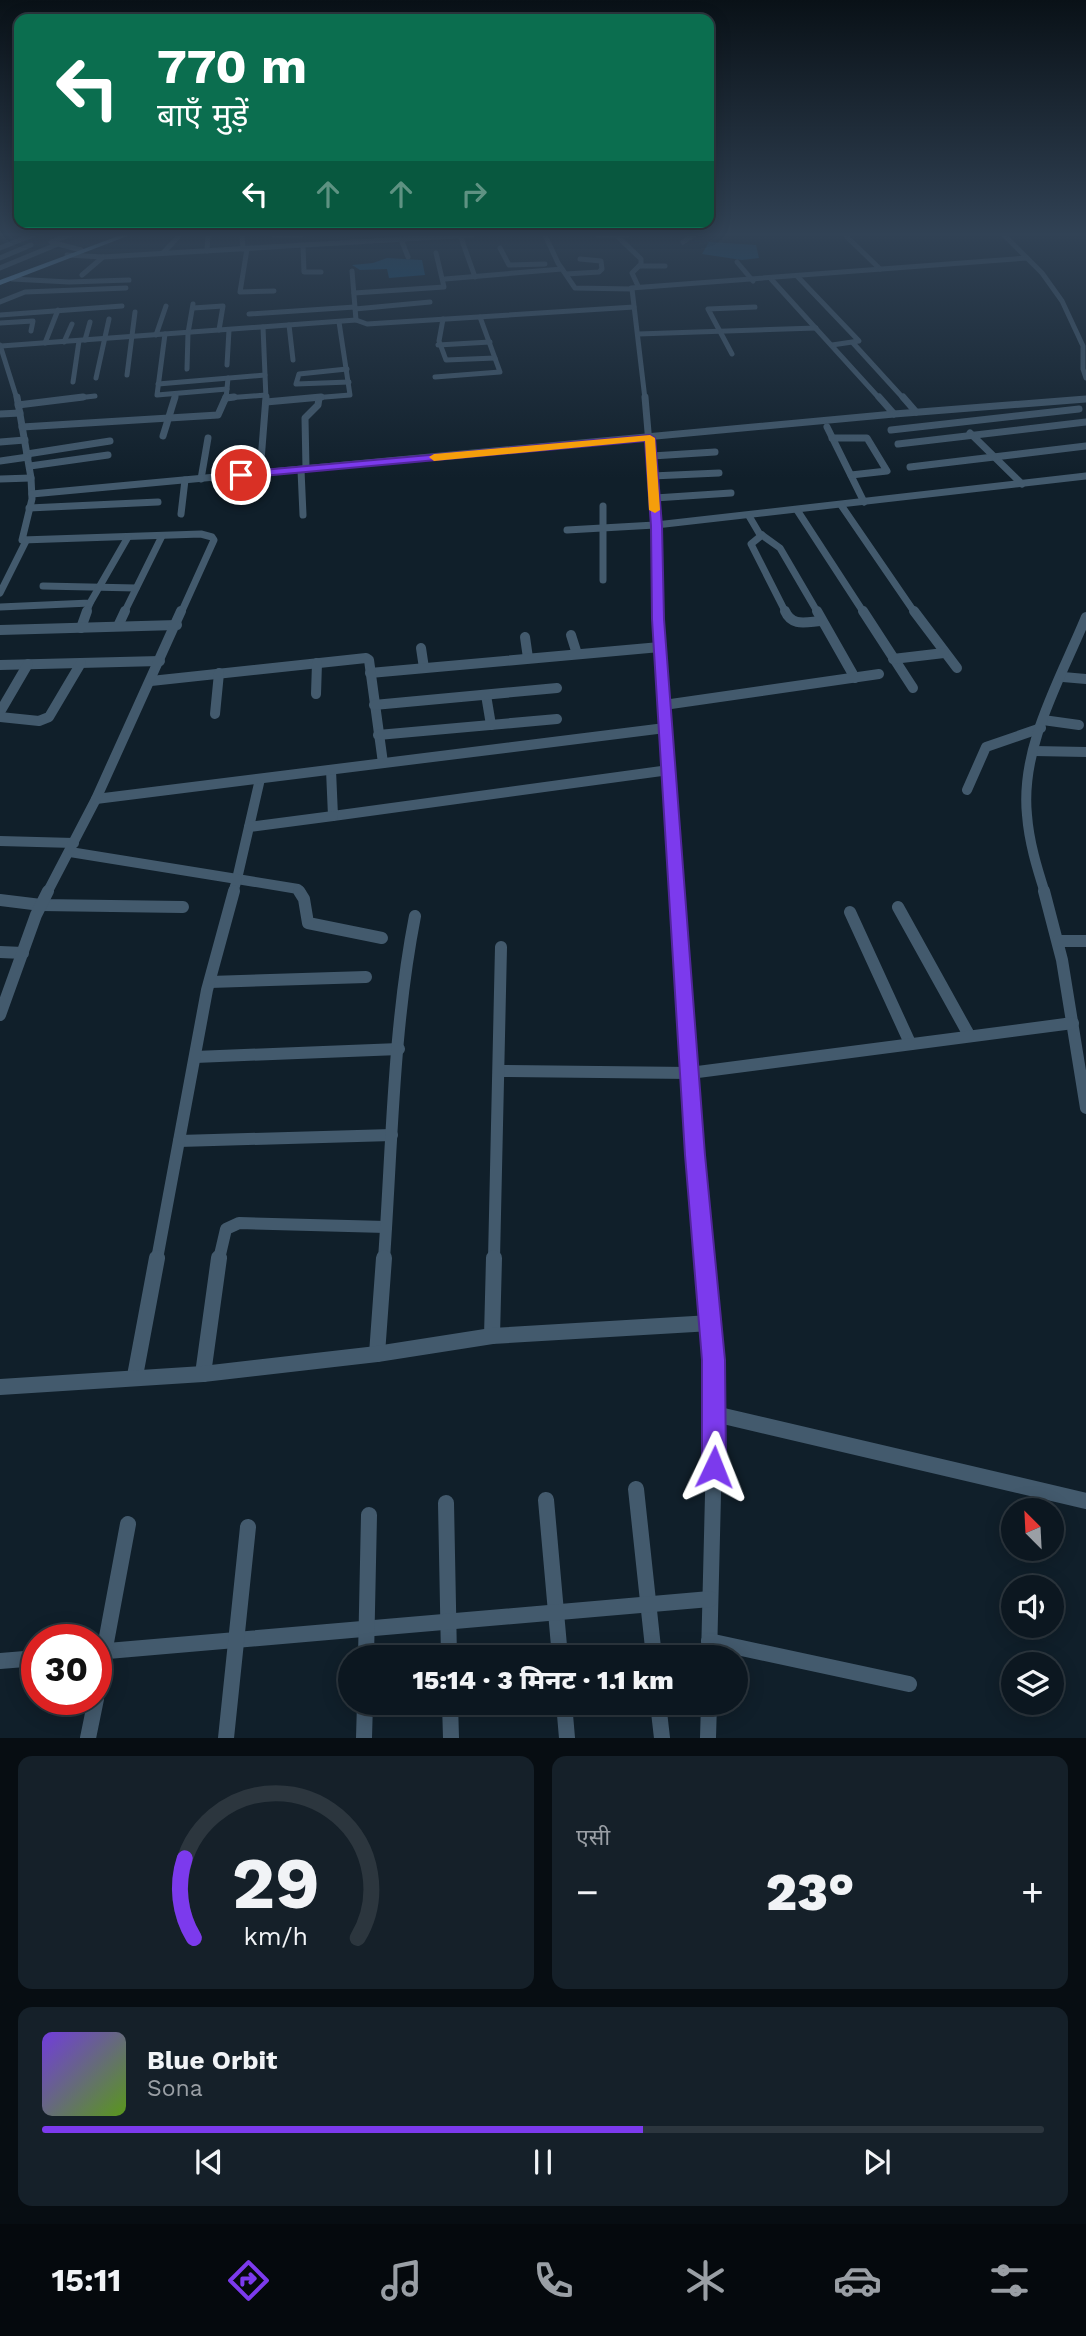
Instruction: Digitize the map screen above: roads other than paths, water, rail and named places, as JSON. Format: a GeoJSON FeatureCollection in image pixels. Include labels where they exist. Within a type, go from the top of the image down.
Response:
{"type":"FeatureCollection","features":[{"type":"Feature","properties":{"kind":"street"},"geometry":{"type":"LineString","coordinates":[[45,343],[56,316]]}},
{"type":"Feature","properties":{"kind":"street"},"geometry":{"type":"LineString","coordinates":[[127,376],[134,316]]}},
{"type":"Feature","properties":{"kind":"street"},"geometry":{"type":"LineString","coordinates":[[156,335],[163,316]]}},
{"type":"Feature","properties":{"kind":"street"},"geometry":{"type":"LineString","coordinates":[[187,369],[191,316]]}},
{"type":"Feature","properties":{"kind":"street"},"geometry":{"type":"LineString","coordinates":[[219,330],[221,316]]}},
{"type":"Feature","properties":{"kind":"street"},"geometry":{"type":"LineString","coordinates":[[0,1016],[41,905],[96,799],[214,540],[201,534],[26,541],[21,537],[32,494],[31,478],[19,409],[1,346],[356,320],[367,324],[494,316]]}},
{"type":"Feature","properties":{"kind":"street"},"geometry":{"type":"LineString","coordinates":[[635,316],[652,456],[660,647],[710,1323],[715,1414],[709,1645]]}},
{"type":"Feature","properties":{"kind":"street"},"geometry":{"type":"LineString","coordinates":[[712,316],[732,354]]}},
{"type":"Feature","properties":{"kind":"street"},"geometry":{"type":"LineString","coordinates":[[805,316],[894,414]]}},
{"type":"Feature","properties":{"kind":"street"},"geometry":{"type":"LineString","coordinates":[[832,345],[859,341],[835,316]]}},
{"type":"Feature","properties":{"kind":"street"},"geometry":{"type":"LineString","coordinates":[[1069,316],[1083,346],[1086,377]]}},
{"type":"Feature","properties":{"kind":"street"},"geometry":{"type":"LineString","coordinates":[[435,377],[499,373],[480,317]]}},
{"type":"Feature","properties":{"kind":"street"},"geometry":{"type":"LineString","coordinates":[[96,378],[109,319]]}},
{"type":"Feature","properties":{"kind":"street"},"geometry":{"type":"LineString","coordinates":[[443,319],[438,345],[447,361],[495,358]]}},
{"type":"Feature","properties":{"kind":"street"},"geometry":{"type":"LineString","coordinates":[[0,323],[33,321],[31,331]]}},
{"type":"Feature","properties":{"kind":"street"},"geometry":{"type":"LineString","coordinates":[[73,382],[82,340],[90,322]]}},
{"type":"Feature","properties":{"kind":"street"},"geometry":{"type":"LineString","coordinates":[[165,334],[156,401],[227,393],[319,398],[350,395],[339,322]]}},
{"type":"Feature","properties":{"kind":"street"},"geometry":{"type":"LineString","coordinates":[[64,342],[72,324]]}},
{"type":"Feature","properties":{"kind":"street"},"geometry":{"type":"LineString","coordinates":[[289,325],[293,360]]}},
{"type":"Feature","properties":{"kind":"street"},"geometry":{"type":"LineString","coordinates":[[260,473],[266,395],[263,327]]}},
{"type":"Feature","properties":{"kind":"street"},"geometry":{"type":"LineString","coordinates":[[638,334],[816,328]]}},
{"type":"Feature","properties":{"kind":"street"},"geometry":{"type":"LineString","coordinates":[[228,365],[229,330]]}},
{"type":"Feature","properties":{"kind":"street"},"geometry":{"type":"LineString","coordinates":[[438,345],[490,342]]}},
{"type":"Feature","properties":{"kind":"street"},"geometry":{"type":"LineString","coordinates":[[853,343],[916,412]]}},
{"type":"Feature","properties":{"kind":"street"},"geometry":{"type":"LineString","coordinates":[[347,369],[299,374],[296,384],[349,382]]}},
{"type":"Feature","properties":{"kind":"street"},"geometry":{"type":"LineString","coordinates":[[158,384],[265,375]]}},
{"type":"Feature","properties":{"kind":"street"},"geometry":{"type":"LineString","coordinates":[[22,427],[218,415],[227,393],[228,378]]}},
{"type":"Feature","properties":{"kind":"street"},"geometry":{"type":"LineString","coordinates":[[0,414],[95,396]]}},
{"type":"Feature","properties":{"kind":"street"},"geometry":{"type":"LineString","coordinates":[[163,436],[175,397]]}},
{"type":"Feature","properties":{"kind":"street"},"geometry":{"type":"LineString","coordinates":[[303,515],[305,418],[317,405],[319,398]]}},
{"type":"Feature","properties":{"kind":"street"},"geometry":{"type":"LineString","coordinates":[[32,494],[946,409],[1086,399]]}},
{"type":"Feature","properties":{"kind":"street"},"geometry":{"type":"LineString","coordinates":[[946,409],[1022,484]]}},
{"type":"Feature","properties":{"kind":"street"},"geometry":{"type":"LineString","coordinates":[[891,430],[1079,409]]}},
{"type":"Feature","properties":{"kind":"street"},"geometry":{"type":"LineString","coordinates":[[898,444],[1086,422]]}},
{"type":"Feature","properties":{"kind":"street"},"geometry":{"type":"LineString","coordinates":[[827,427],[864,502]]}},
{"type":"Feature","properties":{"kind":"street"},"geometry":{"type":"LineString","coordinates":[[201,479],[208,438]]}},
{"type":"Feature","properties":{"kind":"street"},"geometry":{"type":"LineString","coordinates":[[832,438],[867,438],[887,471],[851,475]]}},
{"type":"Feature","properties":{"kind":"street"},"geometry":{"type":"LineString","coordinates":[[0,442],[25,440]]}},
{"type":"Feature","properties":{"kind":"street"},"geometry":{"type":"LineString","coordinates":[[28,459],[110,441]]}},
{"type":"Feature","properties":{"kind":"street"},"geometry":{"type":"LineString","coordinates":[[910,467],[1086,446]]}},
{"type":"Feature","properties":{"kind":"street"},"geometry":{"type":"LineString","coordinates":[[652,456],[715,452]]}},
{"type":"Feature","properties":{"kind":"street"},"geometry":{"type":"LineString","coordinates":[[0,461],[108,456]]}},
{"type":"Feature","properties":{"kind":"street"},"geometry":{"type":"LineString","coordinates":[[652,476],[719,472]]}},
{"type":"Feature","properties":{"kind":"street"},"geometry":{"type":"LineString","coordinates":[[567,530],[749,516],[1086,476]]}},
{"type":"Feature","properties":{"kind":"street"},"geometry":{"type":"LineString","coordinates":[[0,479],[31,478]]}},
{"type":"Feature","properties":{"kind":"street"},"geometry":{"type":"LineString","coordinates":[[181,514],[185,480]]}},
{"type":"Feature","properties":{"kind":"street"},"geometry":{"type":"LineString","coordinates":[[654,498],[731,493]]}},
{"type":"Feature","properties":{"kind":"street"},"geometry":{"type":"LineString","coordinates":[[29,508],[158,502]]}},
{"type":"Feature","properties":{"kind":"street"},"geometry":{"type":"LineString","coordinates":[[841,505],[957,668]]}},
{"type":"Feature","properties":{"kind":"street"},"geometry":{"type":"LineString","coordinates":[[603,506],[603,580]]}},
{"type":"Feature","properties":{"kind":"street"},"geometry":{"type":"LineString","coordinates":[[797,510],[913,688]]}},
{"type":"Feature","properties":{"kind":"street"},"geometry":{"type":"LineString","coordinates":[[749,516],[762,535],[780,548],[855,678]]}},
{"type":"Feature","properties":{"kind":"street"},"geometry":{"type":"LineString","coordinates":[[762,535],[751,544],[788,618],[796,623],[821,621]]}},
{"type":"Feature","properties":{"kind":"street"},"geometry":{"type":"LineString","coordinates":[[118,626],[162,536]]}},
{"type":"Feature","properties":{"kind":"street"},"geometry":{"type":"LineString","coordinates":[[81,628],[90,603],[128,537]]}},
{"type":"Feature","properties":{"kind":"street"},"geometry":{"type":"LineString","coordinates":[[0,593],[26,541]]}},
{"type":"Feature","properties":{"kind":"street"},"geometry":{"type":"LineString","coordinates":[[43,586],[136,588]]}},
{"type":"Feature","properties":{"kind":"street"},"geometry":{"type":"LineString","coordinates":[[0,607],[90,603]]}},
{"type":"Feature","properties":{"kind":"street"},"geometry":{"type":"LineString","coordinates":[[1086,617],[1042,724],[1025,802],[1058,941],[1086,1108]]}},
{"type":"Feature","properties":{"kind":"street"},"geometry":{"type":"LineString","coordinates":[[0,630],[177,625]]}},
{"type":"Feature","properties":{"kind":"street"},"geometry":{"type":"LineString","coordinates":[[571,635],[577,654]]}},
{"type":"Feature","properties":{"kind":"street"},"geometry":{"type":"LineString","coordinates":[[524,637],[528,659]]}},
{"type":"Feature","properties":{"kind":"street"},"geometry":{"type":"LineString","coordinates":[[370,673],[660,647]]}},
{"type":"Feature","properties":{"kind":"street"},"geometry":{"type":"LineString","coordinates":[[421,648],[424,668]]}},
{"type":"Feature","properties":{"kind":"street"},"geometry":{"type":"LineString","coordinates":[[1073,651],[1086,651]]}},
{"type":"Feature","properties":{"kind":"street"},"geometry":{"type":"LineString","coordinates":[[893,659],[944,653]]}},
{"type":"Feature","properties":{"kind":"street"},"geometry":{"type":"LineString","coordinates":[[151,681],[366,657],[383,763]]}},
{"type":"Feature","properties":{"kind":"street"},"geometry":{"type":"LineString","coordinates":[[0,665],[160,661]]}},
{"type":"Feature","properties":{"kind":"street"},"geometry":{"type":"LineString","coordinates":[[28,664],[0,714],[39,721],[49,717],[81,663]]}},
{"type":"Feature","properties":{"kind":"street"},"geometry":{"type":"LineString","coordinates":[[316,694],[317,663]]}},
{"type":"Feature","properties":{"kind":"street"},"geometry":{"type":"LineString","coordinates":[[215,714],[219,673]]}},
{"type":"Feature","properties":{"kind":"street"},"geometry":{"type":"LineString","coordinates":[[664,705],[879,674]]}},
{"type":"Feature","properties":{"kind":"street"},"geometry":{"type":"LineString","coordinates":[[1063,677],[1086,679]]}},
{"type":"Feature","properties":{"kind":"street"},"geometry":{"type":"LineString","coordinates":[[374,705],[557,688]]}},
{"type":"Feature","properties":{"kind":"street"},"geometry":{"type":"LineString","coordinates":[[486,695],[491,725]]}},
{"type":"Feature","properties":{"kind":"street"},"geometry":{"type":"LineString","coordinates":[[378,735],[557,719]]}},
{"type":"Feature","properties":{"kind":"street"},"geometry":{"type":"LineString","coordinates":[[967,790],[986,747],[1042,724],[1079,725]]}},
{"type":"Feature","properties":{"kind":"street"},"geometry":{"type":"LineString","coordinates":[[96,799],[666,728]]}},
{"type":"Feature","properties":{"kind":"street"},"geometry":{"type":"LineString","coordinates":[[1034,751],[1086,752]]}},
{"type":"Feature","properties":{"kind":"street"},"geometry":{"type":"LineString","coordinates":[[331,770],[333,816]]}},
{"type":"Feature","properties":{"kind":"street"},"geometry":{"type":"LineString","coordinates":[[249,827],[670,771]]}},
{"type":"Feature","properties":{"kind":"street"},"geometry":{"type":"LineString","coordinates":[[135,1376],[210,982],[260,779]]}},
{"type":"Feature","properties":{"kind":"street"},"geometry":{"type":"LineString","coordinates":[[0,841],[72,848],[298,889],[304,899],[307,923],[382,938]]}},
{"type":"Feature","properties":{"kind":"street"},"geometry":{"type":"LineString","coordinates":[[0,900],[41,905],[183,907]]}},
{"type":"Feature","properties":{"kind":"street"},"geometry":{"type":"LineString","coordinates":[[898,907],[969,1035]]}},
{"type":"Feature","properties":{"kind":"street"},"geometry":{"type":"LineString","coordinates":[[850,912],[910,1043]]}},
{"type":"Feature","properties":{"kind":"street"},"geometry":{"type":"LineString","coordinates":[[377,1354],[399,1049],[408,952],[415,916]]}},
{"type":"Feature","properties":{"kind":"street"},"geometry":{"type":"LineString","coordinates":[[1058,941],[1086,941]]}},
{"type":"Feature","properties":{"kind":"street"},"geometry":{"type":"LineString","coordinates":[[492,1336],[501,947]]}},
{"type":"Feature","properties":{"kind":"street"},"geometry":{"type":"LineString","coordinates":[[0,951],[23,953]]}},
{"type":"Feature","properties":{"kind":"street"},"geometry":{"type":"LineString","coordinates":[[210,982],[366,977]]}},
{"type":"Feature","properties":{"kind":"street"},"geometry":{"type":"LineString","coordinates":[[499,1071],[690,1073],[1073,1023]]}},
{"type":"Feature","properties":{"kind":"street"},"geometry":{"type":"LineString","coordinates":[[195,1056],[399,1049]]}},
{"type":"Feature","properties":{"kind":"street"},"geometry":{"type":"LineString","coordinates":[[179,1141],[392,1135]]}},
{"type":"Feature","properties":{"kind":"street"},"geometry":{"type":"LineString","coordinates":[[203,1374],[222,1237],[231,1225],[239,1223],[386,1227]]}},
{"type":"Feature","properties":{"kind":"street"},"geometry":{"type":"LineString","coordinates":[[0,1387],[135,1376],[203,1374],[377,1354],[492,1336],[710,1323]]}},
{"type":"Feature","properties":{"kind":"street"},"geometry":{"type":"LineString","coordinates":[[715,1414],[1086,1501]]}},
{"type":"Feature","properties":{"kind":"street"},"geometry":{"type":"LineString","coordinates":[[636,1489],[653,1645]]}},
{"type":"Feature","properties":{"kind":"street"},"geometry":{"type":"LineString","coordinates":[[546,1500],[559,1645]]}},
{"type":"Feature","properties":{"kind":"street"},"geometry":{"type":"LineString","coordinates":[[446,1503],[449,1645]]}},
{"type":"Feature","properties":{"kind":"street"},"geometry":{"type":"LineString","coordinates":[[366,1645],[369,1516]]}},
{"type":"Feature","properties":{"kind":"street"},"geometry":{"type":"LineString","coordinates":[[106,1624],[128,1524]]}},
{"type":"Feature","properties":{"kind":"street"},"geometry":{"type":"LineString","coordinates":[[226,1738],[248,1527]]}},
{"type":"Feature","properties":{"kind":"street"},"geometry":{"type":"LineString","coordinates":[[112,1651],[710,1599]]}},
{"type":"Feature","properties":{"kind":"street"},"geometry":{"type":"LineString","coordinates":[[748,1656],[909,1684]]}},
{"type":"Feature","properties":{"kind":"street"},"geometry":{"type":"LineString","coordinates":[[0,1661],[21,1659]]}},
{"type":"Feature","properties":{"kind":"street"},"geometry":{"type":"LineString","coordinates":[[89,1738],[93,1715]]}},
{"type":"Feature","properties":{"kind":"street"},"geometry":{"type":"LineString","coordinates":[[364,1738],[365,1715]]}},
{"type":"Feature","properties":{"kind":"street"},"geometry":{"type":"LineString","coordinates":[[450,1715],[451,1738]]}},
{"type":"Feature","properties":{"kind":"street"},"geometry":{"type":"LineString","coordinates":[[565,1715],[567,1738]]}},
{"type":"Feature","properties":{"kind":"street"},"geometry":{"type":"LineString","coordinates":[[659,1715],[662,1738]]}},
{"type":"Feature","properties":{"kind":"street"},"geometry":{"type":"LineString","coordinates":[[708,1738],[709,1715]]}}]}
